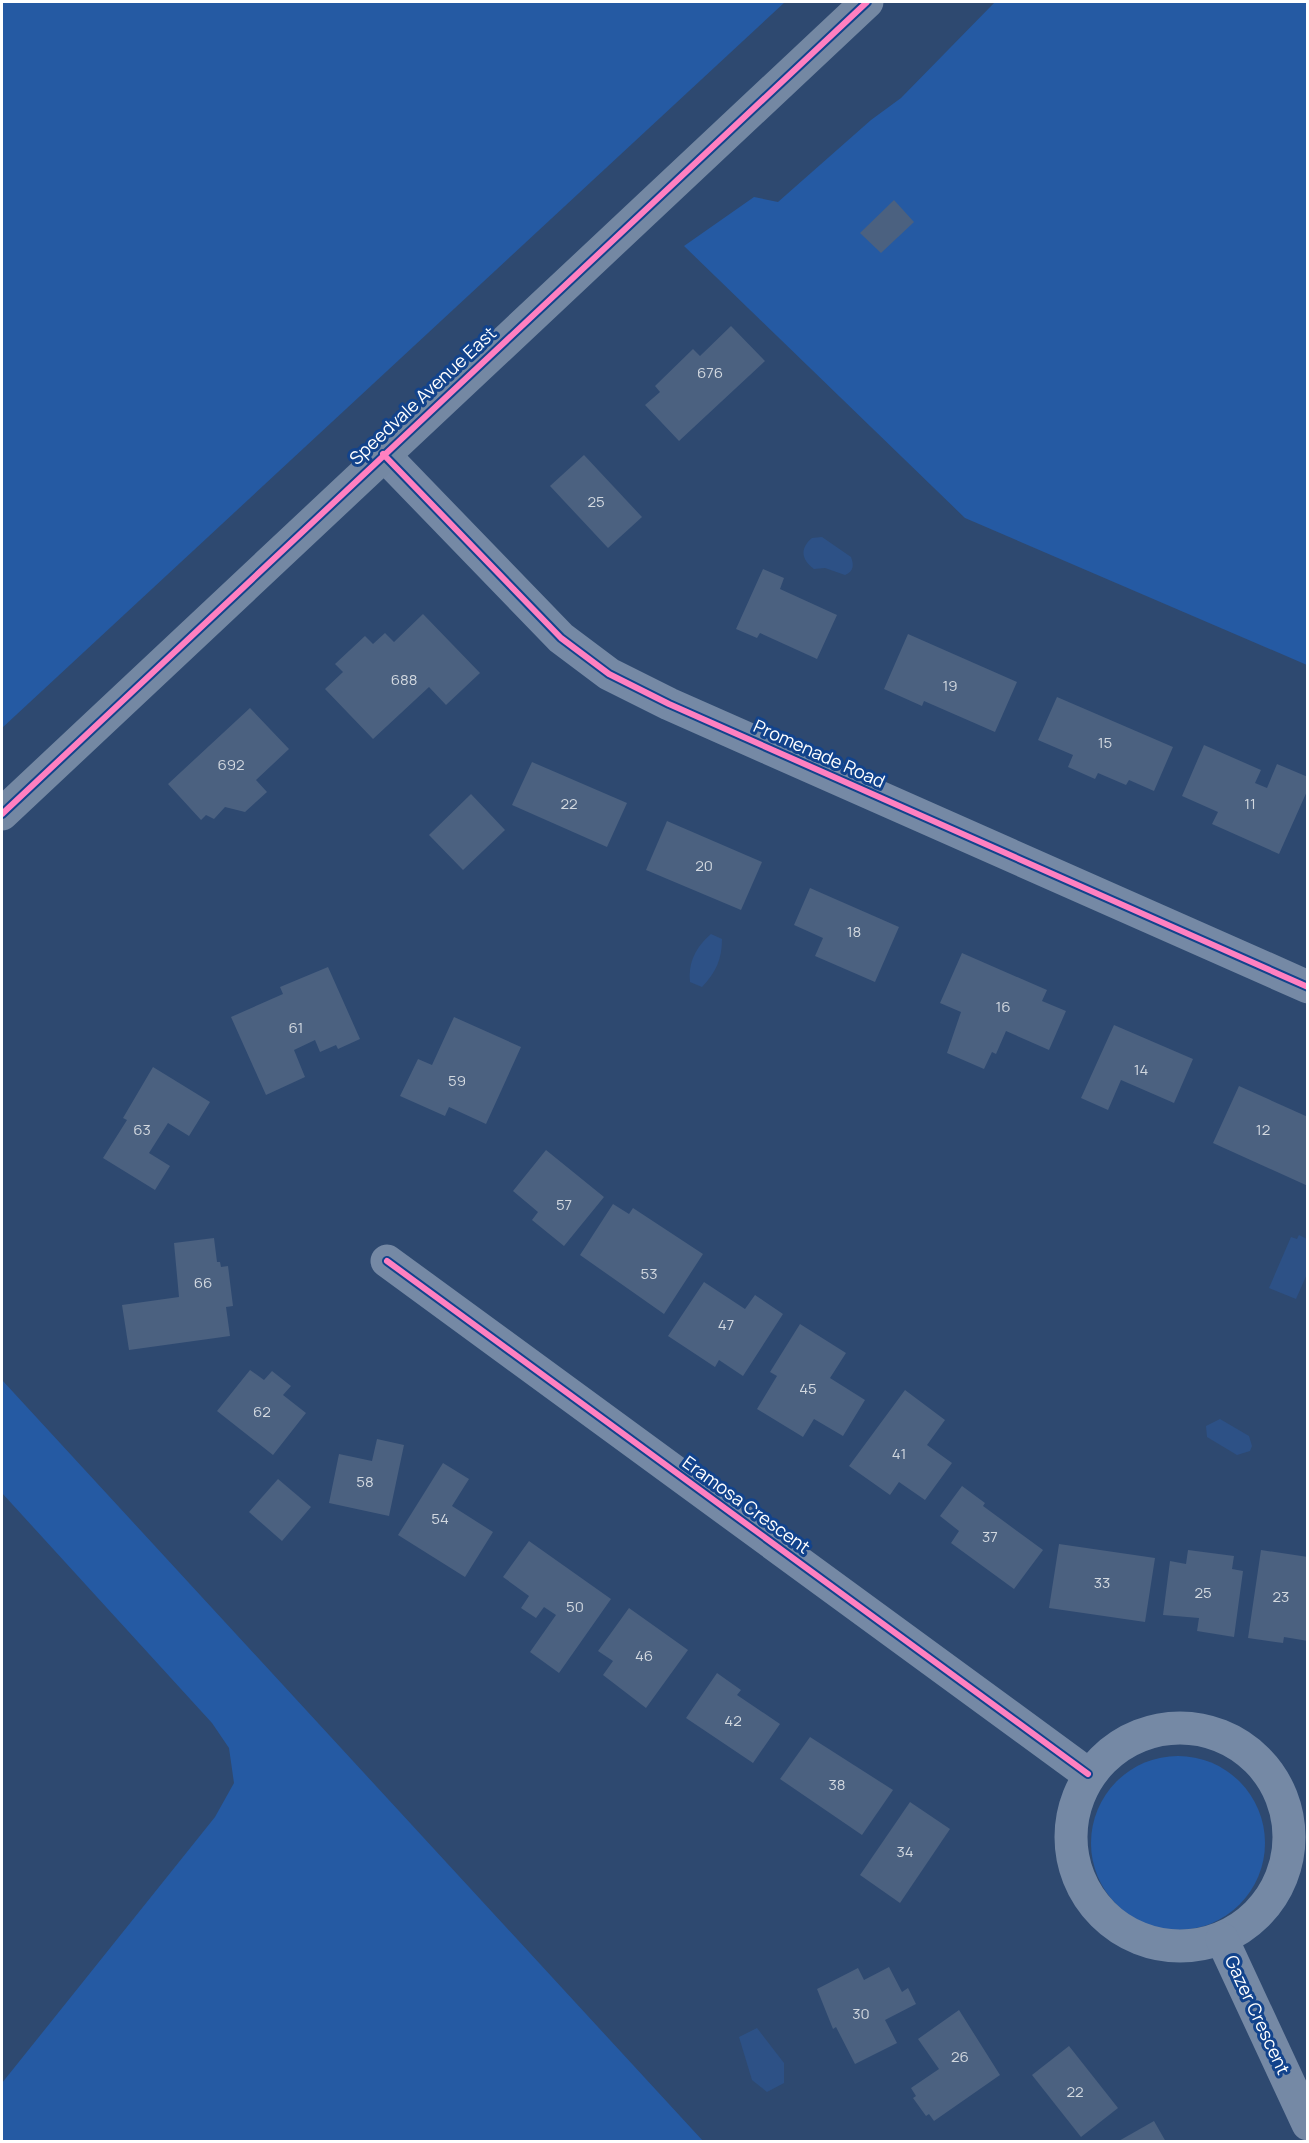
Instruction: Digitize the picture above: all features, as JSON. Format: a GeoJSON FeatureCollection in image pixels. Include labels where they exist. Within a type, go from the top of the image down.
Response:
{"type":"FeatureCollection","features":[{"type":"Feature","properties":{"kind":"main road","name":"Speedvale Avenue East"},"geometry":{"type":"LineString","coordinates":[[2,814],[867,2]]}},
{"type":"Feature","properties":{"kind":"street","name":"Promenade Road"},"geometry":{"type":"LineString","coordinates":[[383,454],[561,638],[609,674],[669,704],[1308,987]]}},
{"type":"Feature","properties":{"kind":"street","name":"Eramosa Crescent"},"geometry":{"type":"LineString","coordinates":[[387,1260],[1088,1774]]}},
{"type":"Feature","properties":{"kind":"street"},"geometry":{"type":"LineString","coordinates":[[1162,1728],[1204,1730],[1244,1746],[1273,1777],[1289,1816],[1298,1860],[1253,1920],[1222,1939],[1187,1947],[1151,1943],[1118,1928],[1091,1903],[1075,1871],[1069,1834],[1076,1799],[1088,1774],[1122,1743],[1162,1728]]}},
{"type":"Feature","properties":{"kind":"street","name":"Gazer Crescent"},"geometry":{"type":"LineString","coordinates":[[1222,1939],[1308,2124]]}},
{"type":"Feature","properties":{"kind":"shaded area"},"geometry":{"type":"Polygon","coordinates":[[[2,2],[785,2],[2,728],[2,2]]]}},
{"type":"Feature","properties":{"kind":"shaded area"},"geometry":{"type":"Polygon","coordinates":[[[995,2],[1307,2],[1307,665],[965,518],[684,246],[754,197],[778,202],[871,120],[901,98],[995,2]]]}},
{"type":"Feature","properties":{"kind":"shaded area"},"geometry":{"type":"Polygon","coordinates":[[[822,537],[851,557],[853,563],[850,572],[845,575],[825,568],[814,569],[807,562],[804,554],[805,546],[812,538],[822,537]]]}},
{"type":"Feature","properties":{"kind":"shaded area"},"geometry":{"type":"Polygon","coordinates":[[[711,934],[722,939],[721,953],[711,976],[702,987],[690,982],[690,968],[697,950],[711,934]]]}},
{"type":"Feature","properties":{"kind":"shaded area"},"geometry":{"type":"Polygon","coordinates":[[[1299,1235],[1307,1239],[1307,1274],[1296,1299],[1269,1288],[1291,1237],[1297,1239],[1299,1235]]]}},
{"type":"Feature","properties":{"kind":"shaded area"},"geometry":{"type":"Polygon","coordinates":[[[2,1380],[703,2141],[2,2141],[2,2083],[215,1817],[234,1783],[229,1748],[212,1723],[2,1493],[2,1380]]]}},
{"type":"Feature","properties":{"kind":"shaded area"},"geometry":{"type":"Polygon","coordinates":[[[1220,1419],[1249,1436],[1252,1446],[1250,1451],[1237,1455],[1207,1437],[1206,1426],[1220,1419]]]}},
{"type":"Feature","properties":{"kind":"shaded area"},"geometry":{"type":"Polygon","coordinates":[[[1178,1756],[1195,1757],[1211,1762],[1240,1781],[1259,1810],[1264,1826],[1264,1860],[1259,1876],[1240,1905],[1211,1924],[1195,1929],[1178,1930],[1161,1929],[1145,1924],[1116,1905],[1097,1876],[1092,1860],[1091,1843],[1092,1826],[1097,1810],[1116,1781],[1145,1762],[1161,1757],[1178,1756]]]}},
{"type":"Feature","properties":{"kind":"shaded area"},"geometry":{"type":"Polygon","coordinates":[[[757,2028],[784,2063],[784,2083],[767,2092],[752,2080],[739,2037],[757,2028]]]}},
{"type":"Feature","properties":{"kind":"building"},"geometry":{"type":"Polygon","coordinates":[[[894,200],[914,222],[881,253],[860,233],[894,200]]]}},
{"type":"Feature","properties":{"kind":"building"},"geometry":{"type":"Polygon","coordinates":[[[731,326],[765,361],[679,441],[645,405],[660,392],[655,386],[693,349],[700,356],[731,326]]]}},
{"type":"Feature","properties":{"kind":"building"},"geometry":{"type":"Polygon","coordinates":[[[584,455],[642,517],[608,548],[550,486],[584,455]]]}},
{"type":"Feature","properties":{"kind":"building"},"geometry":{"type":"Polygon","coordinates":[[[763,569],[784,578],[780,589],[837,615],[817,659],[760,633],[757,638],[736,629],[763,569]]]}},
{"type":"Feature","properties":{"kind":"building"},"geometry":{"type":"Polygon","coordinates":[[[423,614],[480,673],[446,705],[429,687],[373,739],[325,689],[343,672],[335,664],[365,636],[373,644],[385,633],[394,642],[423,614]]]}},
{"type":"Feature","properties":{"kind":"building"},"geometry":{"type":"Polygon","coordinates":[[[908,634],[1017,682],[995,732],[924,701],[922,706],[884,689],[908,634]]]}},
{"type":"Feature","properties":{"kind":"building"},"geometry":{"type":"Polygon","coordinates":[[[1057,697],[1173,747],[1154,791],[1129,780],[1126,785],[1098,773],[1095,779],[1068,767],[1073,755],[1038,740],[1057,697]]]}},
{"type":"Feature","properties":{"kind":"building"},"geometry":{"type":"Polygon","coordinates":[[[250,708],[289,749],[256,780],[267,792],[245,812],[225,807],[214,819],[206,815],[201,820],[168,784],[250,708]]]}},
{"type":"Feature","properties":{"kind":"building"},"geometry":{"type":"Polygon","coordinates":[[[1204,745],[1261,770],[1255,783],[1267,788],[1277,764],[1308,777],[1308,789],[1279,854],[1212,824],[1218,812],[1182,796],[1204,745]]]}},
{"type":"Feature","properties":{"kind":"building"},"geometry":{"type":"Polygon","coordinates":[[[532,762],[627,803],[607,847],[512,805],[532,762]]]}},
{"type":"Feature","properties":{"kind":"building"},"geometry":{"type":"Polygon","coordinates":[[[471,794],[505,830],[463,870],[429,835],[471,794]]]}},
{"type":"Feature","properties":{"kind":"building"},"geometry":{"type":"Polygon","coordinates":[[[667,821],[762,862],[741,910],[646,870],[667,821]]]}},
{"type":"Feature","properties":{"kind":"building"},"geometry":{"type":"Polygon","coordinates":[[[810,888],[899,927],[875,982],[815,956],[823,938],[794,925],[810,888]]]}},
{"type":"Feature","properties":{"kind":"building"},"geometry":{"type":"Polygon","coordinates":[[[962,953],[1047,990],[1042,1001],[1066,1011],[1049,1050],[1006,1031],[996,1054],[992,1052],[984,1069],[947,1053],[961,1012],[940,1003],[962,953]]]}},
{"type":"Feature","properties":{"kind":"building"},"geometry":{"type":"Polygon","coordinates":[[[328,967],[360,1039],[338,1049],[336,1045],[320,1052],[315,1040],[294,1050],[305,1077],[266,1095],[231,1017],[283,994],[280,987],[328,967]]]}},
{"type":"Feature","properties":{"kind":"building"},"geometry":{"type":"Polygon","coordinates":[[[454,1017],[521,1047],[486,1124],[449,1107],[445,1116],[400,1096],[418,1059],[432,1065],[454,1017]]]}},
{"type":"Feature","properties":{"kind":"building"},"geometry":{"type":"Polygon","coordinates":[[[1114,1025],[1193,1059],[1174,1103],[1121,1080],[1108,1110],[1081,1098],[1114,1025]]]}},
{"type":"Feature","properties":{"kind":"building"},"geometry":{"type":"Polygon","coordinates":[[[153,1067],[210,1102],[189,1136],[168,1123],[149,1153],[170,1166],[155,1190],[103,1158],[127,1120],[123,1118],[153,1067]]]}},
{"type":"Feature","properties":{"kind":"building"},"geometry":{"type":"Polygon","coordinates":[[[1239,1086],[1308,1117],[1308,1186],[1213,1143],[1239,1086]]]}},
{"type":"Feature","properties":{"kind":"building"},"geometry":{"type":"Polygon","coordinates":[[[546,1150],[604,1197],[564,1246],[532,1220],[538,1212],[513,1191],[546,1150]]]}},
{"type":"Feature","properties":{"kind":"building"},"geometry":{"type":"Polygon","coordinates":[[[613,1204],[629,1214],[633,1208],[703,1254],[664,1314],[580,1255],[613,1204]]]}},
{"type":"Feature","properties":{"kind":"building"},"geometry":{"type":"Polygon","coordinates":[[[214,1238],[217,1262],[220,1262],[221,1267],[228,1266],[233,1306],[226,1307],[230,1336],[129,1350],[122,1305],[179,1297],[174,1243],[214,1238]]]}},
{"type":"Feature","properties":{"kind":"building"},"geometry":{"type":"Polygon","coordinates":[[[704,1282],[745,1309],[755,1295],[783,1314],[743,1376],[719,1360],[715,1367],[668,1336],[704,1282]]]}},
{"type":"Feature","properties":{"kind":"building"},"geometry":{"type":"Polygon","coordinates":[[[800,1324],[846,1353],[830,1378],[865,1400],[843,1436],[814,1419],[803,1437],[757,1409],[777,1376],[770,1372],[800,1324]]]}},
{"type":"Feature","properties":{"kind":"building"},"geometry":{"type":"Polygon","coordinates":[[[250,1370],[264,1380],[272,1371],[291,1386],[283,1395],[306,1413],[273,1455],[217,1411],[250,1370]]]}},
{"type":"Feature","properties":{"kind":"building"},"geometry":{"type":"Polygon","coordinates":[[[905,1390],[945,1420],[927,1445],[952,1463],[925,1500],[899,1482],[890,1495],[849,1466],[905,1390]]]}},
{"type":"Feature","properties":{"kind":"building"},"geometry":{"type":"Polygon","coordinates":[[[377,1439],[404,1445],[389,1516],[329,1503],[339,1454],[372,1461],[377,1439]]]}},
{"type":"Feature","properties":{"kind":"building"},"geometry":{"type":"Polygon","coordinates":[[[443,1463],[469,1479],[452,1506],[493,1532],[465,1577],[398,1535],[443,1463]]]}},
{"type":"Feature","properties":{"kind":"building"},"geometry":{"type":"Polygon","coordinates":[[[278,1479],[311,1507],[282,1541],[249,1512],[278,1479]]]}},
{"type":"Feature","properties":{"kind":"building"},"geometry":{"type":"Polygon","coordinates":[[[962,1486],[985,1503],[983,1506],[1043,1550],[1014,1589],[951,1543],[959,1531],[940,1516],[962,1486]]]}},
{"type":"Feature","properties":{"kind":"building"},"geometry":{"type":"Polygon","coordinates":[[[529,1541],[611,1599],[559,1673],[530,1652],[556,1615],[544,1607],[536,1618],[521,1608],[529,1596],[503,1577],[529,1541]]]}},
{"type":"Feature","properties":{"kind":"building"},"geometry":{"type":"Polygon","coordinates":[[[1059,1544],[1155,1558],[1145,1622],[1049,1608],[1059,1544]]]}},
{"type":"Feature","properties":{"kind":"building"},"geometry":{"type":"Polygon","coordinates":[[[1188,1550],[1234,1556],[1232,1569],[1243,1571],[1234,1637],[1197,1631],[1199,1618],[1163,1615],[1170,1561],[1186,1564],[1188,1550]]]}},
{"type":"Feature","properties":{"kind":"building"},"geometry":{"type":"Polygon","coordinates":[[[1261,1550],[1308,1557],[1308,1641],[1284,1637],[1283,1643],[1248,1638],[1261,1550]]]}},
{"type":"Feature","properties":{"kind":"building"},"geometry":{"type":"Polygon","coordinates":[[[629,1608],[688,1650],[646,1708],[603,1675],[613,1661],[598,1651],[629,1608]]]}},
{"type":"Feature","properties":{"kind":"building"},"geometry":{"type":"Polygon","coordinates":[[[717,1673],[741,1690],[737,1695],[780,1724],[753,1763],[686,1718],[717,1673]]]}},
{"type":"Feature","properties":{"kind":"building"},"geometry":{"type":"Polygon","coordinates":[[[810,1737],[893,1790],[862,1835],[780,1779],[810,1737]]]}},
{"type":"Feature","properties":{"kind":"building"},"geometry":{"type":"Polygon","coordinates":[[[910,1802],[950,1829],[900,1903],[860,1875],[910,1802]]]}},
{"type":"Feature","properties":{"kind":"building"},"geometry":{"type":"Polygon","coordinates":[[[889,1967],[902,1992],[908,1988],[916,2004],[885,2020],[897,2043],[855,2064],[836,2027],[833,2029],[817,1989],[858,1968],[864,1980],[889,1967]]]}},
{"type":"Feature","properties":{"kind":"building"},"geometry":{"type":"Polygon","coordinates":[[[959,2010],[1000,2075],[934,2121],[929,2114],[926,2116],[913,2098],[916,2096],[911,2088],[939,2069],[918,2039],[959,2010]]]}},
{"type":"Feature","properties":{"kind":"building"},"geometry":{"type":"Polygon","coordinates":[[[1069,2046],[1118,2108],[1081,2137],[1032,2075],[1069,2046]]]}},
{"type":"Feature","properties":{"kind":"building"},"geometry":{"type":"Polygon","coordinates":[[[1154,2121],[1166,2142],[1117,2142],[1154,2121]]]}},
{"type":"Feature","properties":{"kind":"cycle path"},"geometry":{"type":"LineString","coordinates":[[2,814],[867,2]]}},
{"type":"Feature","properties":{"kind":"cycle path"},"geometry":{"type":"LineString","coordinates":[[383,454],[561,638],[609,674],[669,704],[1308,987]]}},
{"type":"Feature","properties":{"kind":"cycle path"},"geometry":{"type":"LineString","coordinates":[[387,1261],[1088,1774]]}}]}
